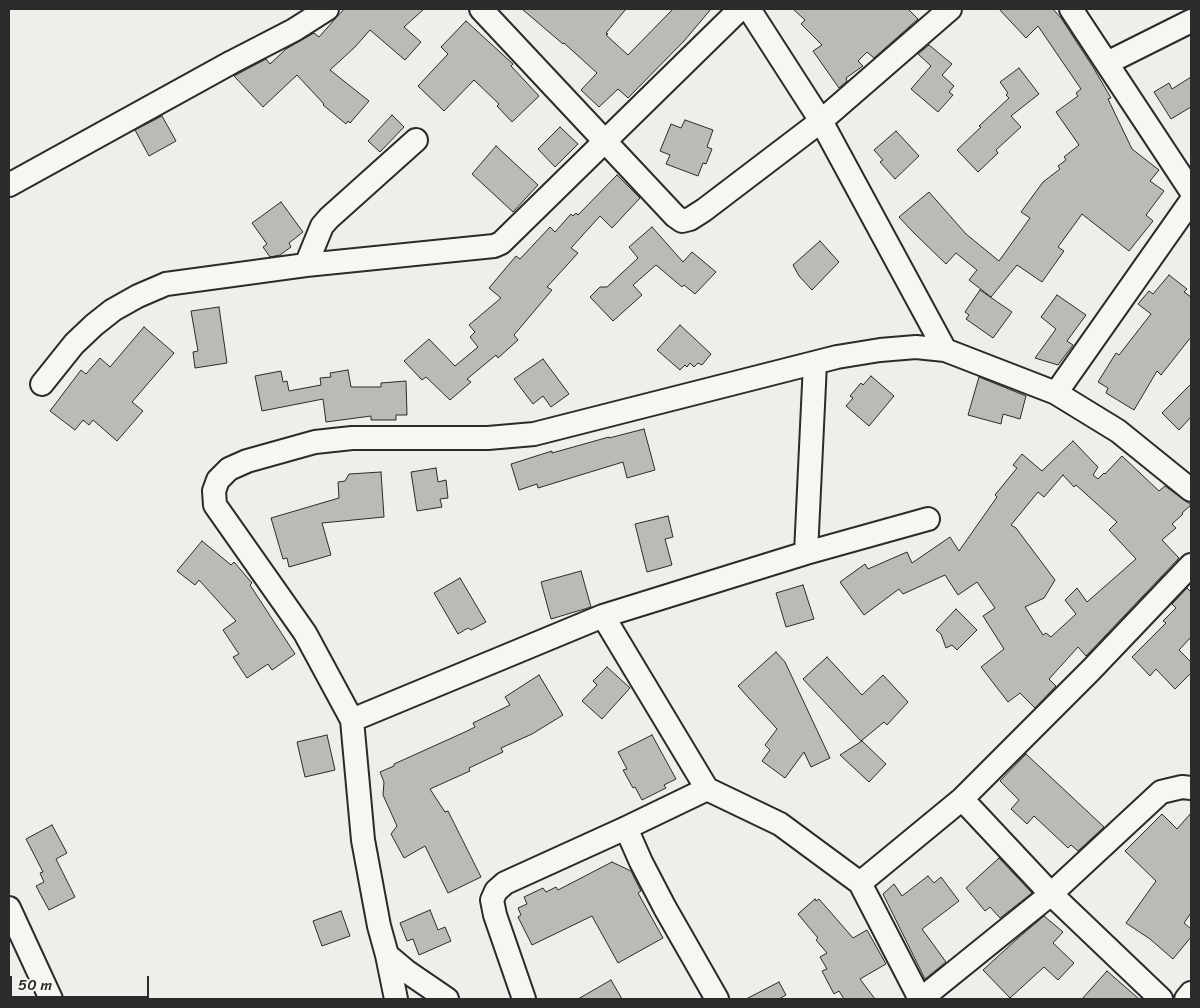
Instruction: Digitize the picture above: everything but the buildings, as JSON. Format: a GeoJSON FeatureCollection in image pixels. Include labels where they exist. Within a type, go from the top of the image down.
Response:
{"type":"FeatureCollection","features":[{"type":"Feature","properties":{"kind":"street"},"geometry":{"type":"LineString","coordinates":[[9,184],[294,30],[327,9]]}},
{"type":"Feature","properties":{"kind":"street"},"geometry":{"type":"LineString","coordinates":[[481,9],[675,216],[682,221],[690,220],[821,122],[950,9]]}},
{"type":"Feature","properties":{"kind":"street"},"geometry":{"type":"LineString","coordinates":[[42,384],[55,365],[80,338],[113,310],[138,296],[166,284],[306,265],[494,246],[502,243],[740,9]]}},
{"type":"Feature","properties":{"kind":"street"},"geometry":{"type":"LineString","coordinates":[[749,9],[821,122],[945,350]]}},
{"type":"Feature","properties":{"kind":"street"},"geometry":{"type":"LineString","coordinates":[[1072,9],[1191,191]]}},
{"type":"Feature","properties":{"kind":"street"},"geometry":{"type":"LineString","coordinates":[[1107,63],[1191,21]]}},
{"type":"Feature","properties":{"kind":"street"},"geometry":{"type":"LineString","coordinates":[[306,265],[318,234],[326,222],[416,140]]}},
{"type":"Feature","properties":{"kind":"street"},"geometry":{"type":"LineString","coordinates":[[1056,393],[1191,201]]}},
{"type":"Feature","properties":{"kind":"street"},"geometry":{"type":"LineString","coordinates":[[396,999],[379,926],[363,840],[352,720],[305,633],[215,505],[214,491],[218,480],[229,469],[247,461],[315,442],[352,438],[488,438],[534,434],[815,363],[880,350],[916,348],[945,350],[1056,393],[1118,431],[1191,490]]}},
{"type":"Feature","properties":{"kind":"street"},"geometry":{"type":"LineString","coordinates":[[806,553],[815,363]]}},
{"type":"Feature","properties":{"kind":"street"},"geometry":{"type":"LineString","coordinates":[[352,720],[603,616],[806,553],[928,519]]}},
{"type":"Feature","properties":{"kind":"street"},"geometry":{"type":"LineString","coordinates":[[860,883],[962,799],[1091,670],[1191,565]]}},
{"type":"Feature","properties":{"kind":"street"},"geometry":{"type":"LineString","coordinates":[[603,616],[707,789],[780,824],[860,883],[921,999],[1051,894],[1161,792],[1182,787],[1191,788]]}},
{"type":"Feature","properties":{"kind":"street"},"geometry":{"type":"LineString","coordinates":[[524,999],[495,915],[492,900],[496,891],[505,883],[707,789]]}},
{"type":"Feature","properties":{"kind":"street"},"geometry":{"type":"LineString","coordinates":[[962,799],[1051,894],[1161,999]]}},
{"type":"Feature","properties":{"kind":"street"},"geometry":{"type":"LineString","coordinates":[[626,828],[665,908],[718,999]]}},
{"type":"Feature","properties":{"kind":"street"},"geometry":{"type":"LineString","coordinates":[[9,908],[51,999]]}},
{"type":"Feature","properties":{"kind":"street"},"geometry":{"type":"LineString","coordinates":[[387,955],[406,971],[447,999]]}},
{"type":"Feature","properties":{"kind":"street"},"geometry":{"type":"LineString","coordinates":[[1186,999],[1191,992]]}}]}
